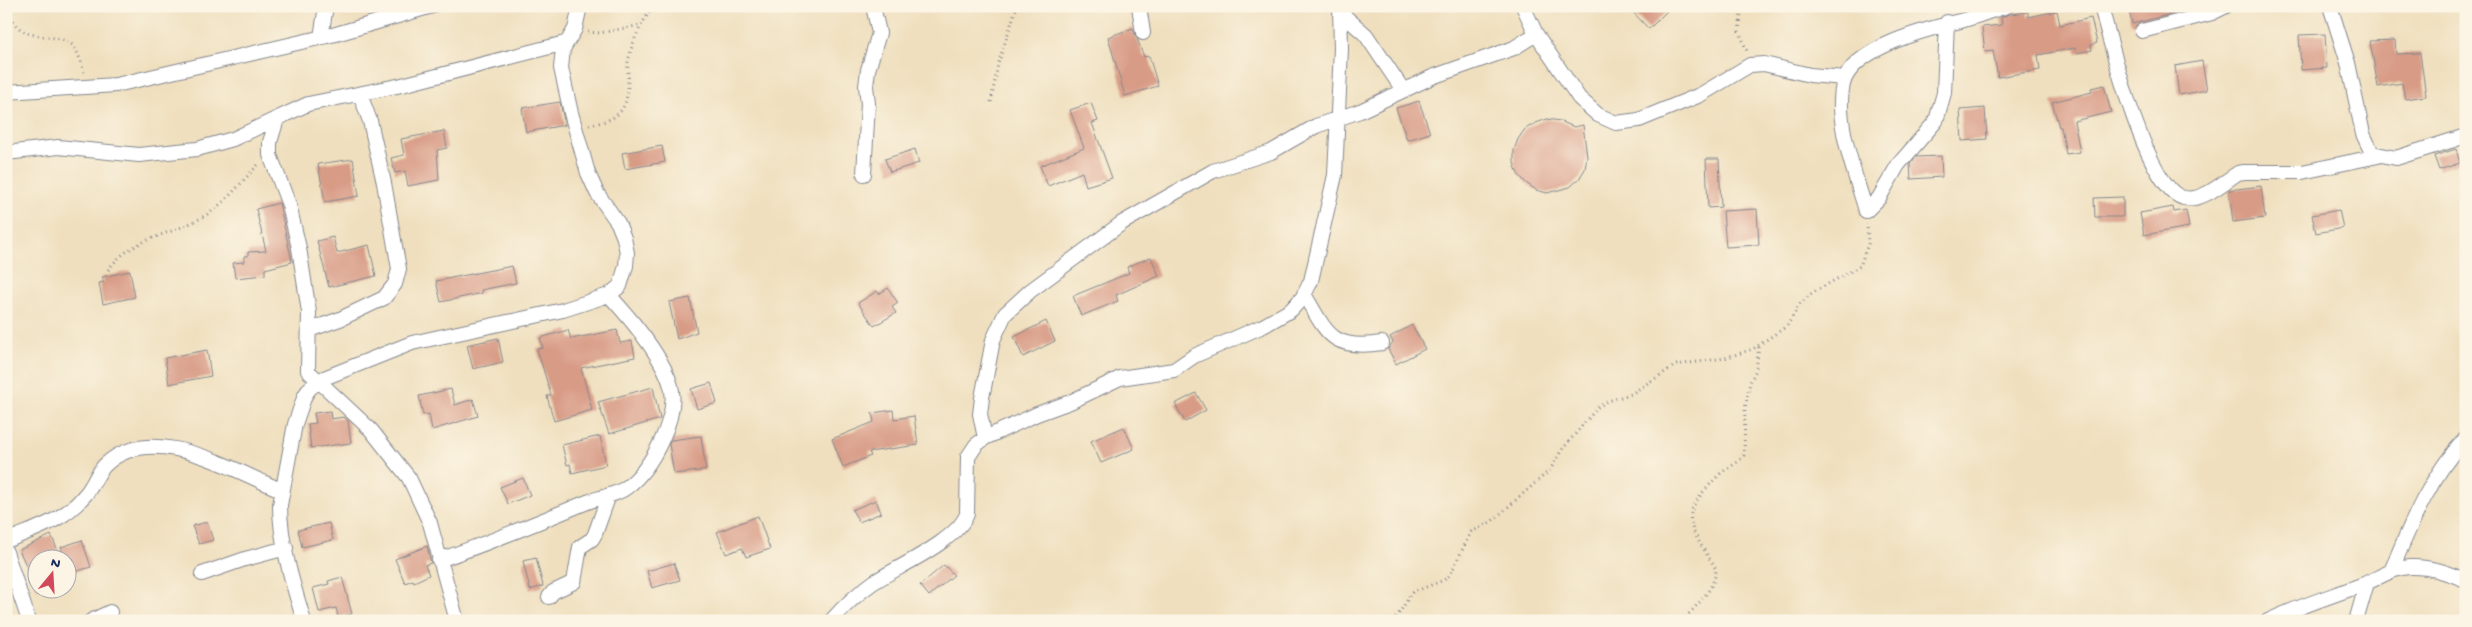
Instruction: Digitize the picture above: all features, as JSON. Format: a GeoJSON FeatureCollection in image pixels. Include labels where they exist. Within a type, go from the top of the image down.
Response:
{"type":"FeatureCollection","features":[{"type":"Feature","properties":{"kind":"street"},"geometry":{"type":"LineString","coordinates":[[321,37],[326,6]]}},
{"type":"Feature","properties":{"kind":"street"},"geometry":{"type":"LineString","coordinates":[[6,92],[116,85],[321,37],[432,6]]}},
{"type":"Feature","properties":{"kind":"street"},"geometry":{"type":"LineString","coordinates":[[304,621],[280,516],[281,490],[297,416],[305,395],[310,388],[353,365],[412,343],[532,318],[610,295],[620,286],[627,253],[624,238],[618,223],[602,200],[588,173],[574,128],[561,68],[566,43],[575,29],[580,6]]}},
{"type":"Feature","properties":{"kind":"street"},"geometry":{"type":"LineString","coordinates":[[864,174],[868,112],[866,86],[868,70],[879,33],[873,6]]}},
{"type":"Feature","properties":{"kind":"street"},"geometry":{"type":"LineString","coordinates":[[1139,6],[1143,33]]}},
{"type":"Feature","properties":{"kind":"street"},"geometry":{"type":"LineString","coordinates":[[1523,6],[1536,34],[1578,98],[1598,115],[1616,123],[1639,120],[1706,92],[1744,68],[1756,64],[1810,75],[1845,78]]}},
{"type":"Feature","properties":{"kind":"street"},"geometry":{"type":"LineString","coordinates":[[1947,22],[1944,93],[1936,121],[1898,164],[1879,198],[1866,211],[1846,143],[1842,106],[1842,86],[1845,78],[1854,67],[1885,46],[1947,22],[1964,20],[1988,8],[2007,6]]}},
{"type":"Feature","properties":{"kind":"street"},"geometry":{"type":"LineString","coordinates":[[2101,6],[2127,104],[2162,179],[2177,196],[2189,199],[2200,196],[2238,173],[2302,172],[2378,156],[2396,158],[2466,136]]}},
{"type":"Feature","properties":{"kind":"street"},"geometry":{"type":"LineString","coordinates":[[2142,31],[2212,13],[2226,6]]}},
{"type":"Feature","properties":{"kind":"street"},"geometry":{"type":"LineString","coordinates":[[2330,6],[2348,63],[2363,134],[2367,146],[2372,153],[2378,156]]}},
{"type":"Feature","properties":{"kind":"street"},"geometry":{"type":"LineString","coordinates":[[1340,9],[1366,35],[1403,90]]}},
{"type":"Feature","properties":{"kind":"street"},"geometry":{"type":"LineString","coordinates":[[831,621],[866,588],[932,548],[965,521],[967,514],[968,457],[976,444],[1037,414],[1070,402],[1120,378],[1174,370],[1194,356],[1263,326],[1291,310],[1304,294],[1311,281],[1333,189],[1342,49],[1340,9]]}},
{"type":"Feature","properties":{"kind":"street"},"geometry":{"type":"LineString","coordinates":[[985,438],[980,414],[993,340],[999,323],[1015,304],[1139,211],[1213,171],[1271,152],[1316,126],[1337,120],[1403,90],[1514,48],[1536,34]]}},
{"type":"Feature","properties":{"kind":"street"},"geometry":{"type":"LineString","coordinates":[[6,153],[58,147],[138,155],[197,149],[233,139],[308,104],[360,94],[566,43]]}},
{"type":"Feature","properties":{"kind":"street"},"geometry":{"type":"LineString","coordinates":[[309,330],[340,319],[384,298],[394,284],[399,269],[384,183],[370,121],[360,94]]}},
{"type":"Feature","properties":{"kind":"street"},"geometry":{"type":"LineString","coordinates":[[277,120],[270,142],[270,155],[292,212],[307,304],[309,330],[308,371],[371,430],[409,478],[430,523],[457,621]]}},
{"type":"Feature","properties":{"kind":"street"},"geometry":{"type":"LineString","coordinates":[[1304,294],[1321,324],[1336,339],[1365,346],[1382,343]]}},
{"type":"Feature","properties":{"kind":"street"},"geometry":{"type":"LineString","coordinates":[[439,560],[484,545],[587,501],[609,495],[627,487],[652,456],[663,438],[674,402],[666,373],[634,322],[610,295]]}},
{"type":"Feature","properties":{"kind":"street"},"geometry":{"type":"LineString","coordinates":[[2392,569],[2429,489],[2442,467],[2466,438]]}},
{"type":"Feature","properties":{"kind":"street"},"geometry":{"type":"LineString","coordinates":[[6,541],[57,520],[86,494],[103,467],[126,450],[136,447],[172,447],[281,490]]}},
{"type":"Feature","properties":{"kind":"street"},"geometry":{"type":"LineString","coordinates":[[549,597],[553,592],[574,582],[580,547],[592,539],[595,534],[609,495]]}},
{"type":"Feature","properties":{"kind":"street"},"geometry":{"type":"LineString","coordinates":[[202,574],[245,559],[286,548]]}},
{"type":"Feature","properties":{"kind":"street"},"geometry":{"type":"LineString","coordinates":[[6,552],[29,621]]}},
{"type":"Feature","properties":{"kind":"street"},"geometry":{"type":"LineString","coordinates":[[2268,621],[2298,607],[2366,583],[2392,569],[2411,567],[2432,568],[2466,580]]}},
{"type":"Feature","properties":{"kind":"street"},"geometry":{"type":"LineString","coordinates":[[2356,621],[2366,583]]}},
{"type":"Feature","properties":{"kind":"street"},"geometry":{"type":"LineString","coordinates":[[91,621],[110,612]]}},
{"type":"Feature","properties":{"kind":"path"},"geometry":{"type":"LineString","coordinates":[[9,6],[11,19],[21,29],[66,42],[74,47],[89,86]]}},
{"type":"Feature","properties":{"kind":"path"},"geometry":{"type":"LineString","coordinates":[[574,128],[611,120],[618,116],[627,94],[628,64],[632,45],[641,25],[654,6]]}},
{"type":"Feature","properties":{"kind":"path"},"geometry":{"type":"LineString","coordinates":[[991,102],[998,64],[1017,6]]}},
{"type":"Feature","properties":{"kind":"path"},"geometry":{"type":"LineString","coordinates":[[1742,6],[1740,36],[1756,64]]}},
{"type":"Feature","properties":{"kind":"path"},"geometry":{"type":"LineString","coordinates":[[575,29],[600,33],[641,25]]}},
{"type":"Feature","properties":{"kind":"path"},"geometry":{"type":"LineString","coordinates":[[108,270],[124,251],[134,245],[189,224],[214,210],[270,155]]}},
{"type":"Feature","properties":{"kind":"path"},"geometry":{"type":"LineString","coordinates":[[1392,621],[1399,610],[1405,607],[1410,593],[1444,580],[1450,575],[1471,532],[1491,522],[1550,470],[1561,451],[1598,408],[1608,401],[1631,394],[1676,365],[1738,355],[1760,344],[1787,326],[1800,304],[1812,292],[1860,266],[1868,244],[1866,211]]}},
{"type":"Feature","properties":{"kind":"path"},"geometry":{"type":"LineString","coordinates":[[1682,621],[1707,592],[1716,574],[1716,569],[1690,525],[1691,509],[1718,476],[1744,455],[1744,409],[1750,382],[1756,370],[1760,344]]}},
{"type":"Feature","properties":{"kind":"building"},"geometry":{"type":"Polygon","coordinates":[[[1627,6],[1672,6],[1649,29],[1627,6]]]}},
{"type":"Feature","properties":{"kind":"building"},"geometry":{"type":"Polygon","coordinates":[[[2128,6],[2187,6],[2187,10],[2132,24],[2128,6]]]}},
{"type":"Feature","properties":{"kind":"building"},"geometry":{"type":"Polygon","coordinates":[[[2057,11],[2060,25],[2091,18],[2097,43],[2091,45],[2092,50],[2077,53],[2075,48],[2038,55],[2040,70],[1998,77],[1993,51],[1985,52],[1982,27],[2002,25],[2001,17],[2010,14],[2028,12],[2028,17],[2057,11]]]}},
{"type":"Feature","properties":{"kind":"building"},"geometry":{"type":"Polygon","coordinates":[[[1133,28],[1144,57],[1149,56],[1158,86],[1125,96],[1108,37],[1133,28]]]}},
{"type":"Feature","properties":{"kind":"building"},"geometry":{"type":"Polygon","coordinates":[[[2325,34],[2327,68],[2301,70],[2299,35],[2325,34]]]}},
{"type":"Feature","properties":{"kind":"building"},"geometry":{"type":"Polygon","coordinates":[[[2395,40],[2396,54],[2420,53],[2426,96],[2405,99],[2402,83],[2378,87],[2370,41],[2395,40]]]}},
{"type":"Feature","properties":{"kind":"building"},"geometry":{"type":"Polygon","coordinates":[[[2202,61],[2207,90],[2179,95],[2175,66],[2202,61]]]}},
{"type":"Feature","properties":{"kind":"building"},"geometry":{"type":"Polygon","coordinates":[[[2104,85],[2111,112],[2074,121],[2080,152],[2066,154],[2061,127],[2059,127],[2052,102],[2092,92],[2091,88],[2104,85]]]}},
{"type":"Feature","properties":{"kind":"building"},"geometry":{"type":"Polygon","coordinates":[[[1419,101],[1430,133],[1407,140],[1396,108],[1419,101]]]}},
{"type":"Feature","properties":{"kind":"building"},"geometry":{"type":"Polygon","coordinates":[[[560,102],[565,125],[526,132],[522,108],[560,102]]]}},
{"type":"Feature","properties":{"kind":"building"},"geometry":{"type":"Polygon","coordinates":[[[1091,103],[1098,121],[1092,123],[1112,178],[1086,186],[1082,172],[1048,186],[1040,166],[1084,148],[1070,110],[1091,103]]]}},
{"type":"Feature","properties":{"kind":"building"},"geometry":{"type":"Polygon","coordinates":[[[1985,108],[1987,139],[1962,141],[1960,110],[1985,108]]]}},
{"type":"Feature","properties":{"kind":"building"},"geometry":{"type":"Polygon","coordinates":[[[1547,119],[1560,121],[1574,127],[1583,125],[1587,157],[1585,169],[1579,179],[1570,187],[1547,193],[1536,190],[1518,174],[1514,163],[1514,150],[1518,139],[1525,129],[1547,119]]]}},
{"type":"Feature","properties":{"kind":"building"},"geometry":{"type":"Polygon","coordinates":[[[444,131],[447,148],[437,150],[439,180],[408,186],[405,171],[395,173],[391,158],[404,155],[401,139],[444,131]]]}},
{"type":"Feature","properties":{"kind":"building"},"geometry":{"type":"Polygon","coordinates":[[[662,146],[665,162],[625,169],[622,153],[662,146]]]}},
{"type":"Feature","properties":{"kind":"building"},"geometry":{"type":"Polygon","coordinates":[[[915,149],[919,163],[890,172],[885,159],[915,149]]]}},
{"type":"Feature","properties":{"kind":"building"},"geometry":{"type":"Polygon","coordinates":[[[2456,149],[2460,163],[2439,170],[2434,156],[2456,149]]]}},
{"type":"Feature","properties":{"kind":"building"},"geometry":{"type":"Polygon","coordinates":[[[1941,156],[1942,177],[1911,179],[1910,164],[1916,157],[1941,156]]]}},
{"type":"Feature","properties":{"kind":"building"},"geometry":{"type":"Polygon","coordinates":[[[353,159],[359,196],[325,202],[318,164],[353,159]]]}},
{"type":"Feature","properties":{"kind":"building"},"geometry":{"type":"Polygon","coordinates":[[[1706,159],[1719,159],[1721,207],[1708,208],[1706,159]]]}},
{"type":"Feature","properties":{"kind":"building"},"geometry":{"type":"Polygon","coordinates":[[[2261,186],[2265,218],[2233,222],[2229,190],[2261,186]]]}},
{"type":"Feature","properties":{"kind":"building"},"geometry":{"type":"Polygon","coordinates":[[[2123,197],[2123,217],[2095,217],[2094,198],[2123,197]]]}},
{"type":"Feature","properties":{"kind":"building"},"geometry":{"type":"Polygon","coordinates":[[[279,203],[292,262],[265,269],[265,275],[235,278],[233,263],[244,262],[244,256],[248,256],[248,252],[266,251],[256,209],[279,203]]]}},
{"type":"Feature","properties":{"kind":"building"},"geometry":{"type":"Polygon","coordinates":[[[2173,207],[2174,212],[2186,210],[2189,227],[2144,235],[2140,213],[2173,207]]]}},
{"type":"Feature","properties":{"kind":"building"},"geometry":{"type":"Polygon","coordinates":[[[1757,209],[1759,245],[1726,247],[1723,211],[1757,209]]]}},
{"type":"Feature","properties":{"kind":"building"},"geometry":{"type":"Polygon","coordinates":[[[2339,210],[2343,228],[2316,233],[2312,215],[2339,210]]]}},
{"type":"Feature","properties":{"kind":"building"},"geometry":{"type":"Polygon","coordinates":[[[333,237],[337,253],[369,245],[376,276],[329,287],[317,241],[333,237]]]}},
{"type":"Feature","properties":{"kind":"building"},"geometry":{"type":"Polygon","coordinates":[[[1151,257],[1159,276],[1116,295],[1118,301],[1081,316],[1073,296],[1129,273],[1127,267],[1151,257]]]}},
{"type":"Feature","properties":{"kind":"building"},"geometry":{"type":"Polygon","coordinates":[[[512,266],[516,283],[481,290],[482,293],[441,302],[436,281],[512,266]]]}},
{"type":"Feature","properties":{"kind":"building"},"geometry":{"type":"Polygon","coordinates":[[[130,271],[135,297],[103,304],[99,283],[104,282],[102,277],[130,271]]]}},
{"type":"Feature","properties":{"kind":"building"},"geometry":{"type":"Polygon","coordinates":[[[888,288],[898,303],[892,307],[896,313],[874,326],[858,303],[877,291],[879,294],[888,288]]]}},
{"type":"Feature","properties":{"kind":"building"},"geometry":{"type":"Polygon","coordinates":[[[690,298],[697,332],[677,339],[669,302],[690,298]]]}},
{"type":"Feature","properties":{"kind":"building"},"geometry":{"type":"Polygon","coordinates":[[[1046,321],[1055,341],[1023,357],[1014,337],[1046,321]]]}},
{"type":"Feature","properties":{"kind":"building"},"geometry":{"type":"Polygon","coordinates":[[[1412,325],[1425,349],[1396,364],[1388,349],[1393,342],[1390,337],[1412,325]]]}},
{"type":"Feature","properties":{"kind":"building"},"geometry":{"type":"Polygon","coordinates":[[[568,330],[571,339],[617,330],[620,343],[632,341],[635,357],[581,368],[592,410],[554,421],[547,396],[551,395],[537,349],[543,348],[540,338],[568,330]]]}},
{"type":"Feature","properties":{"kind":"building"},"geometry":{"type":"Polygon","coordinates":[[[498,338],[503,362],[473,369],[467,345],[498,338]]]}},
{"type":"Feature","properties":{"kind":"building"},"geometry":{"type":"Polygon","coordinates":[[[207,350],[211,376],[169,384],[165,358],[207,350]]]}},
{"type":"Feature","properties":{"kind":"building"},"geometry":{"type":"Polygon","coordinates":[[[711,383],[717,403],[697,409],[691,389],[711,383]]]}},
{"type":"Feature","properties":{"kind":"building"},"geometry":{"type":"Polygon","coordinates":[[[653,387],[660,419],[609,434],[598,402],[653,387]]]}},
{"type":"Feature","properties":{"kind":"building"},"geometry":{"type":"Polygon","coordinates":[[[451,389],[455,405],[473,399],[478,416],[432,430],[429,414],[423,415],[419,396],[451,389]]]}},
{"type":"Feature","properties":{"kind":"building"},"geometry":{"type":"Polygon","coordinates":[[[1196,393],[1206,410],[1185,422],[1175,404],[1196,393]]]}},
{"type":"Feature","properties":{"kind":"building"},"geometry":{"type":"Polygon","coordinates":[[[893,410],[894,419],[914,416],[918,445],[869,452],[871,456],[843,467],[832,439],[874,422],[872,413],[893,410]]]}},
{"type":"Feature","properties":{"kind":"building"},"geometry":{"type":"Polygon","coordinates":[[[330,411],[331,419],[344,417],[348,421],[351,443],[311,448],[308,424],[316,423],[314,413],[330,411]]]}},
{"type":"Feature","properties":{"kind":"building"},"geometry":{"type":"Polygon","coordinates":[[[1124,427],[1134,449],[1101,463],[1091,441],[1124,427]]]}},
{"type":"Feature","properties":{"kind":"building"},"geometry":{"type":"Polygon","coordinates":[[[600,436],[606,465],[572,473],[570,464],[567,465],[562,445],[600,436]]]}},
{"type":"Feature","properties":{"kind":"building"},"geometry":{"type":"Polygon","coordinates":[[[701,436],[706,470],[674,474],[669,444],[671,440],[701,436]]]}},
{"type":"Feature","properties":{"kind":"building"},"geometry":{"type":"Polygon","coordinates":[[[523,478],[530,495],[508,504],[500,487],[523,478]]]}},
{"type":"Feature","properties":{"kind":"building"},"geometry":{"type":"Polygon","coordinates":[[[876,500],[881,513],[859,522],[852,510],[876,500]]]}},
{"type":"Feature","properties":{"kind":"building"},"geometry":{"type":"Polygon","coordinates":[[[758,516],[770,549],[746,557],[742,548],[726,554],[717,532],[758,516]]]}},
{"type":"Feature","properties":{"kind":"building"},"geometry":{"type":"Polygon","coordinates":[[[207,522],[213,540],[199,544],[192,526],[207,522]]]}},
{"type":"Feature","properties":{"kind":"building"},"geometry":{"type":"Polygon","coordinates":[[[329,523],[333,540],[302,547],[298,530],[329,523]]]}},
{"type":"Feature","properties":{"kind":"building"},"geometry":{"type":"Polygon","coordinates":[[[51,535],[58,550],[28,550],[28,569],[19,550],[51,535]]]}},
{"type":"Feature","properties":{"kind":"building"},"geometry":{"type":"Polygon","coordinates":[[[82,540],[91,567],[78,571],[78,550],[62,550],[61,547],[82,540]]]}},
{"type":"Feature","properties":{"kind":"building"},"geometry":{"type":"Polygon","coordinates":[[[427,546],[431,563],[425,565],[429,575],[414,582],[413,580],[405,583],[395,559],[427,546]]]}},
{"type":"Feature","properties":{"kind":"building"},"geometry":{"type":"Polygon","coordinates":[[[536,558],[543,586],[530,590],[523,561],[536,558]]]}},
{"type":"Feature","properties":{"kind":"building"},"geometry":{"type":"Polygon","coordinates":[[[674,563],[680,580],[652,588],[647,571],[674,563]]]}},
{"type":"Feature","properties":{"kind":"building"},"geometry":{"type":"Polygon","coordinates":[[[944,565],[954,575],[929,596],[920,585],[944,565]]]}},
{"type":"Feature","properties":{"kind":"building"},"geometry":{"type":"Polygon","coordinates":[[[342,577],[352,614],[338,617],[336,608],[319,612],[313,588],[329,584],[328,581],[342,577]]]}}]}
